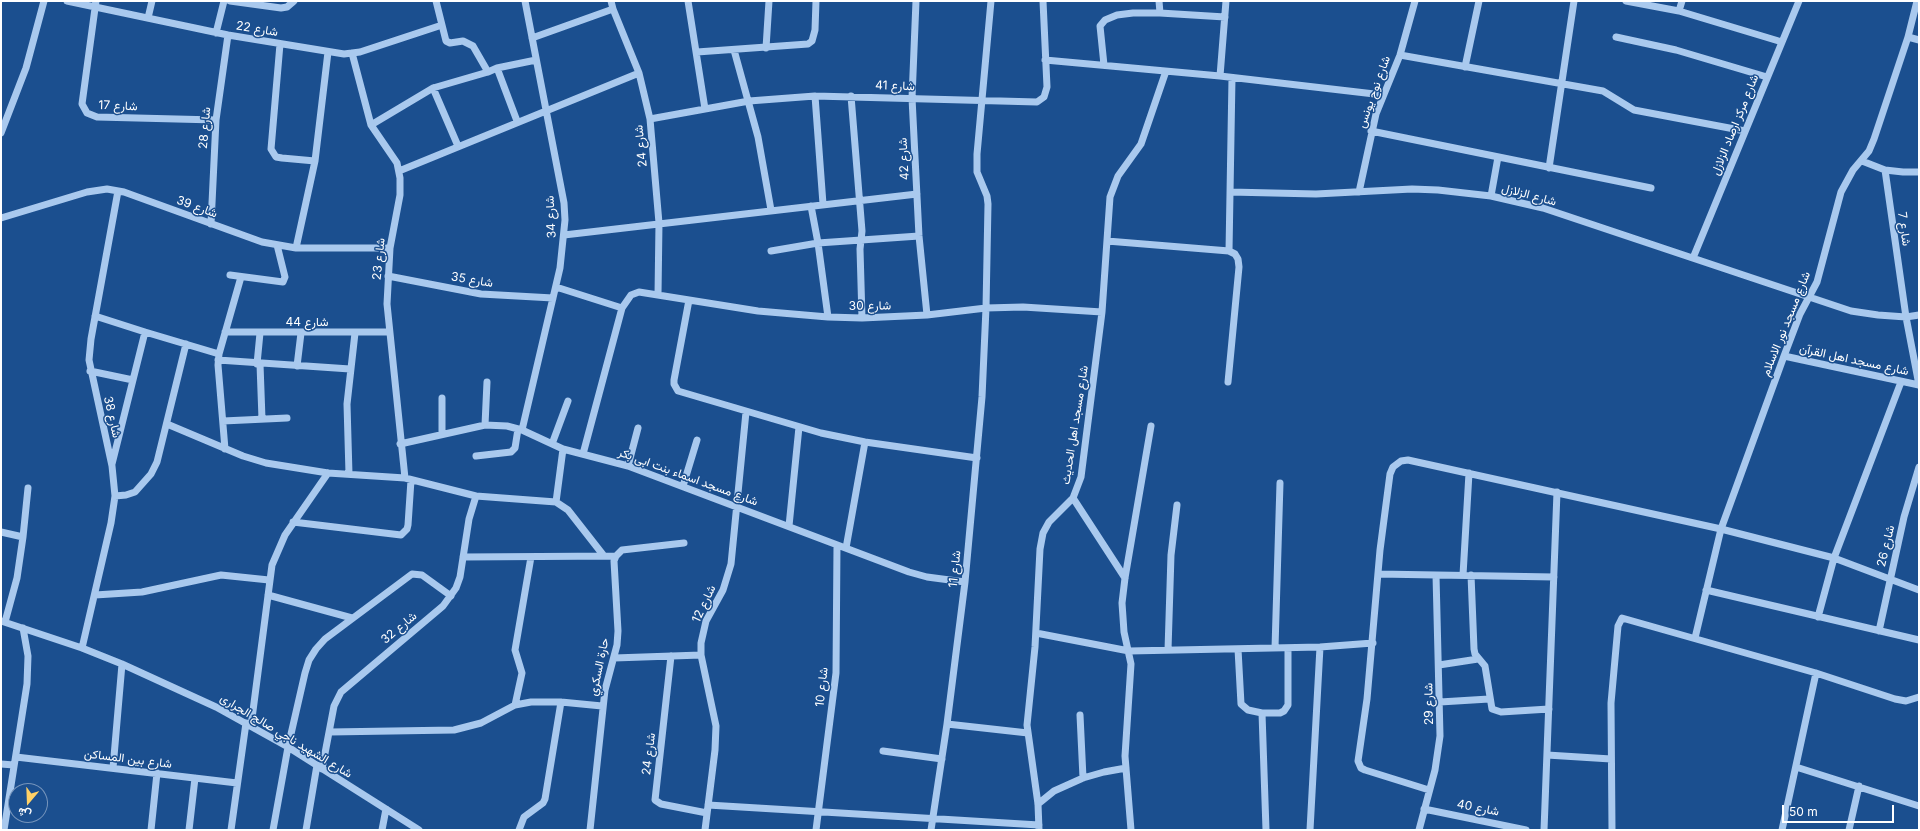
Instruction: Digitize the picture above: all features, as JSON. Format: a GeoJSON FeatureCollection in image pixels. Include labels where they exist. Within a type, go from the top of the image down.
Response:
{"type":"FeatureCollection","features":[{"type":"Feature","properties":{"kind":"street"},"geometry":{"type":"LineString","coordinates":[[1,133],[26,68],[44,1]]}},
{"type":"Feature","properties":{"kind":"street","name":"شارع 22"},"geometry":{"type":"LineString","coordinates":[[67,1],[95,4],[148,18],[216,33],[328,52],[352,53],[442,24]]}},
{"type":"Feature","properties":{"kind":"street"},"geometry":{"type":"LineString","coordinates":[[148,18],[152,1]]}},
{"type":"Feature","properties":{"kind":"street"},"geometry":{"type":"LineString","coordinates":[[216,33],[224,1]]}},
{"type":"Feature","properties":{"kind":"street"},"geometry":{"type":"LineString","coordinates":[[230,1],[281,8],[287,7],[294,1]]}},
{"type":"Feature","properties":{"kind":"street"},"geometry":{"type":"LineString","coordinates":[[436,1],[446,41],[450,43],[463,41],[473,46],[488,72]]}},
{"type":"Feature","properties":{"kind":"street","name":"شارع 34"},"geometry":{"type":"LineString","coordinates":[[476,456],[511,452],[515,448],[556,287],[564,235],[564,203],[525,1]]}},
{"type":"Feature","properties":{"kind":"street","name":"شارع 24"},"geometry":{"type":"LineString","coordinates":[[612,1],[613,10],[639,73],[650,119],[659,223],[658,295]]}},
{"type":"Feature","properties":{"kind":"street"},"geometry":{"type":"LineString","coordinates":[[688,1],[705,109]]}},
{"type":"Feature","properties":{"kind":"street"},"geometry":{"type":"LineString","coordinates":[[766,48],[769,1]]}},
{"type":"Feature","properties":{"kind":"street"},"geometry":{"type":"LineString","coordinates":[[697,52],[808,44],[812,41],[815,30],[816,1]]}},
{"type":"Feature","properties":{"kind":"street","name":"شارع 42"},"geometry":{"type":"LineString","coordinates":[[916,1],[912,98],[919,236],[927,315]]}},
{"type":"Feature","properties":{"kind":"street","name":"شارع 11"},"geometry":{"type":"LineString","coordinates":[[931,830],[947,724],[965,582],[977,458],[986,308],[988,204],[987,196],[977,172],[977,164],[991,1]]}},
{"type":"Feature","properties":{"kind":"street","name":"شارع 41"},"geometry":{"type":"LineString","coordinates":[[650,119],[749,101],[815,96],[983,101],[1040,100],[1046,93],[1047,87],[1043,1]]}},
{"type":"Feature","properties":{"kind":"street"},"geometry":{"type":"LineString","coordinates":[[1159,1],[1160,13]]}},
{"type":"Feature","properties":{"kind":"street"},"geometry":{"type":"LineString","coordinates":[[1220,76],[1226,1]]}},
{"type":"Feature","properties":{"kind":"street","name":"شارع نوح يونس"},"geometry":{"type":"LineString","coordinates":[[1359,192],[1371,131],[1382,95],[1400,55],[1415,1]]}},
{"type":"Feature","properties":{"kind":"street"},"geometry":{"type":"LineString","coordinates":[[1465,67],[1479,1]]}},
{"type":"Feature","properties":{"kind":"street"},"geometry":{"type":"LineString","coordinates":[[1549,168],[1574,1]]}},
{"type":"Feature","properties":{"kind":"street"},"geometry":{"type":"LineString","coordinates":[[1626,1],[1679,11],[1782,42]]}},
{"type":"Feature","properties":{"kind":"street"},"geometry":{"type":"LineString","coordinates":[[1679,11],[1682,1]]}},
{"type":"Feature","properties":{"kind":"street","name":"شارع مركز ارصاد الزلازل"},"geometry":{"type":"LineString","coordinates":[[1693,258],[1799,1]]}},
{"type":"Feature","properties":{"kind":"street","name":"شارع مسجد نور الاسلام"},"geometry":{"type":"LineString","coordinates":[[1695,638],[1721,528],[1800,314],[1810,297],[1816,282],[1841,192],[1853,170],[1862,161],[1874,139],[1908,37],[1917,1]]}},
{"type":"Feature","properties":{"kind":"street","name":"شارع 17"},"geometry":{"type":"LineString","coordinates":[[95,4],[82,104],[87,113],[97,117],[216,120]]}},
{"type":"Feature","properties":{"kind":"street"},"geometry":{"type":"LineString","coordinates":[[532,38],[613,10]]}},
{"type":"Feature","properties":{"kind":"street"},"geometry":{"type":"LineString","coordinates":[[1104,65],[1100,31],[1101,23],[1117,15],[1133,13],[1160,13],[1225,17]]}},
{"type":"Feature","properties":{"kind":"street","name":"شارع 28"},"geometry":{"type":"LineString","coordinates":[[211,224],[216,120],[228,35]]}},
{"type":"Feature","properties":{"kind":"street"},"geometry":{"type":"LineString","coordinates":[[1616,37],[1682,52],[1767,77]]}},
{"type":"Feature","properties":{"kind":"street"},"geometry":{"type":"LineString","coordinates":[[1908,37],[1919,40]]}},
{"type":"Feature","properties":{"kind":"street"},"geometry":{"type":"LineString","coordinates":[[280,44],[271,149],[276,157],[315,161]]}},
{"type":"Feature","properties":{"kind":"street"},"geometry":{"type":"LineString","coordinates":[[734,50],[749,101],[763,159],[771,210]]}},
{"type":"Feature","properties":{"kind":"street"},"geometry":{"type":"LineString","coordinates":[[296,248],[315,161],[328,52]]}},
{"type":"Feature","properties":{"kind":"street","name":"شارع 23"},"geometry":{"type":"LineString","coordinates":[[293,522],[401,535],[407,529],[408,525],[408,479],[400,444],[388,332],[388,276],[390,248],[400,191],[399,170],[393,156],[371,125],[352,53]]}},
{"type":"Feature","properties":{"kind":"street"},"geometry":{"type":"LineString","coordinates":[[1400,55],[1562,85],[1603,91],[1634,110],[1745,131]]}},
{"type":"Feature","properties":{"kind":"street"},"geometry":{"type":"LineString","coordinates":[[371,125],[433,88],[497,68],[536,60]]}},
{"type":"Feature","properties":{"kind":"street"},"geometry":{"type":"LineString","coordinates":[[1046,60],[1220,76],[1382,95]]}},
{"type":"Feature","properties":{"kind":"street"},"geometry":{"type":"LineString","coordinates":[[497,68],[517,122]]}},
{"type":"Feature","properties":{"kind":"street","name":"شارع مسجد اهل الحديث"},"geometry":{"type":"LineString","coordinates":[[1039,828],[1038,804],[1028,733],[1027,714],[1036,633],[1040,549],[1043,533],[1049,522],[1073,498],[1081,477],[1102,312],[1108,207],[1113,186],[1118,176],[1141,144],[1166,71]]}},
{"type":"Feature","properties":{"kind":"street"},"geometry":{"type":"LineString","coordinates":[[399,170],[639,73]]}},
{"type":"Feature","properties":{"kind":"street"},"geometry":{"type":"LineString","coordinates":[[1229,251],[1232,78]]}},
{"type":"Feature","properties":{"kind":"street"},"geometry":{"type":"LineString","coordinates":[[433,88],[458,146]]}},
{"type":"Feature","properties":{"kind":"street"},"geometry":{"type":"LineString","coordinates":[[815,96],[823,204]]}},
{"type":"Feature","properties":{"kind":"street"},"geometry":{"type":"LineString","coordinates":[[851,96],[862,231],[860,249],[862,318]]}},
{"type":"Feature","properties":{"kind":"street"},"geometry":{"type":"LineString","coordinates":[[1371,131],[1651,188]]}},
{"type":"Feature","properties":{"kind":"street"},"geometry":{"type":"LineString","coordinates":[[1491,196],[1498,157]]}},
{"type":"Feature","properties":{"kind":"street"},"geometry":{"type":"LineString","coordinates":[[1862,161],[1885,170],[1919,172]]}},
{"type":"Feature","properties":{"kind":"street","name":"شارع 7"},"geometry":{"type":"LineString","coordinates":[[1885,170],[1906,317],[1919,385]]}},
{"type":"Feature","properties":{"kind":"street","name":"شارع 39"},"geometry":{"type":"LineString","coordinates":[[1,218],[87,192],[107,189],[118,191],[262,242],[296,248],[390,248]]}},
{"type":"Feature","properties":{"kind":"street","name":"شارع الزلازل"},"geometry":{"type":"LineString","coordinates":[[1230,192],[1316,194],[1438,190],[1491,196],[1543,208],[1851,310],[1878,315],[1906,317],[1919,315]]}},
{"type":"Feature","properties":{"kind":"street","name":"شارع 38"},"geometry":{"type":"LineString","coordinates":[[82,648],[111,523],[115,496],[112,466],[90,371],[89,349],[118,191]]}},
{"type":"Feature","properties":{"kind":"street"},"geometry":{"type":"LineString","coordinates":[[564,235],[917,194]]}},
{"type":"Feature","properties":{"kind":"street"},"geometry":{"type":"LineString","coordinates":[[811,206],[818,243],[828,317]]}},
{"type":"Feature","properties":{"kind":"street"},"geometry":{"type":"LineString","coordinates":[[771,250],[818,243],[919,236]]}},
{"type":"Feature","properties":{"kind":"street"},"geometry":{"type":"LineString","coordinates":[[1107,241],[1229,251],[1235,254],[1238,259],[1239,267],[1228,382]]}},
{"type":"Feature","properties":{"kind":"street"},"geometry":{"type":"LineString","coordinates":[[230,275],[283,282],[285,277],[277,245]]}},
{"type":"Feature","properties":{"kind":"street","name":"شارع 35"},"geometry":{"type":"LineString","coordinates":[[388,276],[481,294],[553,298]]}},
{"type":"Feature","properties":{"kind":"street"},"geometry":{"type":"LineString","coordinates":[[225,449],[218,357],[241,277]]}},
{"type":"Feature","properties":{"kind":"street"},"geometry":{"type":"LineString","coordinates":[[556,287],[622,308],[583,454]]}},
{"type":"Feature","properties":{"kind":"street","name":"شارع 30"},"geometry":{"type":"LineString","coordinates":[[622,308],[631,295],[639,292],[758,311],[828,317],[862,318],[927,315],[986,308],[1060,309],[1102,312]]}},
{"type":"Feature","properties":{"kind":"street"},"geometry":{"type":"LineString","coordinates":[[689,300],[674,380],[675,388],[682,392],[799,427],[865,442],[977,458]]}},
{"type":"Feature","properties":{"kind":"street"},"geometry":{"type":"LineString","coordinates":[[95,316],[186,344],[218,357],[259,364],[350,369]]}},
{"type":"Feature","properties":{"kind":"street"},"geometry":{"type":"LineString","coordinates":[[112,466],[145,332]]}},
{"type":"Feature","properties":{"kind":"street","name":"شارع 44"},"geometry":{"type":"LineString","coordinates":[[225,332],[388,332]]}},
{"type":"Feature","properties":{"kind":"street"},"geometry":{"type":"LineString","coordinates":[[260,333],[259,364],[262,419]]}},
{"type":"Feature","properties":{"kind":"street"},"geometry":{"type":"LineString","coordinates":[[297,366],[301,333]]}},
{"type":"Feature","properties":{"kind":"street"},"geometry":{"type":"LineString","coordinates":[[349,474],[347,439],[350,369],[355,333]]}},
{"type":"Feature","properties":{"kind":"street"},"geometry":{"type":"LineString","coordinates":[[115,496],[135,492],[151,474],[157,462],[186,344]]}},
{"type":"Feature","properties":{"kind":"street","name":"شارع مسجد اهل القرآن"},"geometry":{"type":"LineString","coordinates":[[1784,356],[1919,385]]}},
{"type":"Feature","properties":{"kind":"street"},"geometry":{"type":"LineString","coordinates":[[90,371],[133,380]]}},
{"type":"Feature","properties":{"kind":"street"},"geometry":{"type":"LineString","coordinates":[[485,425],[487,382]]}},
{"type":"Feature","properties":{"kind":"street"},"geometry":{"type":"LineString","coordinates":[[1818,617],[1834,558],[1902,382]]}},
{"type":"Feature","properties":{"kind":"street"},"geometry":{"type":"LineString","coordinates":[[442,398],[442,434]]}},
{"type":"Feature","properties":{"kind":"street"},"geometry":{"type":"LineString","coordinates":[[552,444],[568,401]]}},
{"type":"Feature","properties":{"kind":"street","name":"شارع 12"},"geometry":{"type":"LineString","coordinates":[[705,830],[716,726],[701,655],[703,632],[706,621],[723,590],[732,564],[746,412]]}},
{"type":"Feature","properties":{"kind":"street"},"geometry":{"type":"LineString","coordinates":[[223,421],[286,418]]}},
{"type":"Feature","properties":{"kind":"street"},"geometry":{"type":"LineString","coordinates":[[167,424],[225,449],[266,463],[328,474],[349,474],[408,479],[476,496],[556,502],[568,510],[604,556]]}},
{"type":"Feature","properties":{"kind":"street","name":"شارع مسجد اسماء بنت ابى بكر"},"geometry":{"type":"LineString","coordinates":[[400,444],[485,425],[507,426],[520,429],[564,449],[628,466],[927,578],[965,582]]}},
{"type":"Feature","properties":{"kind":"street"},"geometry":{"type":"LineString","coordinates":[[1131,830],[1125,741],[1131,664],[1122,617],[1125,578],[1151,426]]}},
{"type":"Feature","properties":{"kind":"street"},"geometry":{"type":"LineString","coordinates":[[789,526],[799,427]]}},
{"type":"Feature","properties":{"kind":"street"},"geometry":{"type":"LineString","coordinates":[[628,466],[638,428]]}},
{"type":"Feature","properties":{"kind":"street"},"geometry":{"type":"LineString","coordinates":[[683,486],[697,440]]}},
{"type":"Feature","properties":{"kind":"street"},"geometry":{"type":"LineString","coordinates":[[846,548],[865,442]]}},
{"type":"Feature","properties":{"kind":"street"},"geometry":{"type":"LineString","coordinates":[[556,502],[564,449]]}},
{"type":"Feature","properties":{"kind":"street"},"geometry":{"type":"LineString","coordinates":[[1430,790],[1365,770],[1359,764],[1373,643],[1378,574],[1390,474],[1396,464],[1408,460],[1721,528],[1834,558],[1919,590]]}},
{"type":"Feature","properties":{"kind":"street","name":"شارع 26"},"geometry":{"type":"LineString","coordinates":[[1878,631],[1904,517],[1919,467]]}},
{"type":"Feature","properties":{"kind":"street"},"geometry":{"type":"LineString","coordinates":[[1462,575],[1470,473]]}},
{"type":"Feature","properties":{"kind":"street"},"geometry":{"type":"LineString","coordinates":[[231,830],[237,783],[248,724],[268,595],[269,580],[278,550],[293,522],[328,474]]}},
{"type":"Feature","properties":{"kind":"street"},"geometry":{"type":"LineString","coordinates":[[1275,648],[1280,484]]}},
{"type":"Feature","properties":{"kind":"street"},"geometry":{"type":"LineString","coordinates":[[3,622],[17,578],[28,488]]}},
{"type":"Feature","properties":{"kind":"street"},"geometry":{"type":"LineString","coordinates":[[1544,830],[1557,492]]}},
{"type":"Feature","properties":{"kind":"street","name":"شارع 32"},"geometry":{"type":"LineString","coordinates":[[306,830],[320,767],[330,732],[334,706],[341,692],[443,606],[451,596],[460,577],[469,519],[476,496]]}},
{"type":"Feature","properties":{"kind":"street"},"geometry":{"type":"LineString","coordinates":[[1073,498],[1125,578]]}},
{"type":"Feature","properties":{"kind":"street"},"geometry":{"type":"LineString","coordinates":[[1168,650],[1170,562],[1178,505]]}},
{"type":"Feature","properties":{"kind":"street"},"geometry":{"type":"LineString","coordinates":[[1,532],[23,537]]}},
{"type":"Feature","properties":{"kind":"street"},"geometry":{"type":"LineString","coordinates":[[463,557],[616,556],[622,550],[684,542]]}},
{"type":"Feature","properties":{"kind":"street","name":"شارع 10"},"geometry":{"type":"LineString","coordinates":[[816,830],[836,673],[838,545]]}},
{"type":"Feature","properties":{"kind":"street","name":"حارة السكري"},"geometry":{"type":"LineString","coordinates":[[590,830],[602,706],[608,674],[614,658],[618,631],[614,561],[616,556]]}},
{"type":"Feature","properties":{"kind":"street"},"geometry":{"type":"LineString","coordinates":[[515,705],[522,673],[515,650],[531,557]]}},
{"type":"Feature","properties":{"kind":"street"},"geometry":{"type":"LineString","coordinates":[[273,830],[288,747],[309,660],[325,638],[412,574],[422,575],[451,596]]}},
{"type":"Feature","properties":{"kind":"street"},"geometry":{"type":"LineString","coordinates":[[1378,574],[1554,577]]}},
{"type":"Feature","properties":{"kind":"street"},"geometry":{"type":"LineString","coordinates":[[95,595],[142,592],[221,575],[269,580]]}},
{"type":"Feature","properties":{"kind":"street","name":"شارع 29"},"geometry":{"type":"LineString","coordinates":[[1419,830],[1438,753],[1440,702],[1436,575]]}},
{"type":"Feature","properties":{"kind":"street"},"geometry":{"type":"LineString","coordinates":[[1471,575],[1474,648],[1478,659],[1485,666],[1489,699],[1492,709],[1496,711],[1549,709]]}},
{"type":"Feature","properties":{"kind":"street"},"geometry":{"type":"LineString","coordinates":[[1706,590],[1919,640]]}},
{"type":"Feature","properties":{"kind":"street"},"geometry":{"type":"LineString","coordinates":[[268,595],[352,618]]}},
{"type":"Feature","properties":{"kind":"street"},"geometry":{"type":"LineString","coordinates":[[1612,830],[1612,703],[1619,621],[1622,618],[1816,673],[1906,701],[1919,697]]}},
{"type":"Feature","properties":{"kind":"street","name":"شارع الشهيد ناجي صالح الجرارى"},"geometry":{"type":"LineString","coordinates":[[3,622],[82,648],[185,692],[248,724],[288,747],[419,830]]}},
{"type":"Feature","properties":{"kind":"street"},"geometry":{"type":"LineString","coordinates":[[4,830],[3,820],[16,757],[28,670],[26,642],[23,628]]}},
{"type":"Feature","properties":{"kind":"street"},"geometry":{"type":"LineString","coordinates":[[1036,633],[1129,651],[1320,647],[1373,643]]}},
{"type":"Feature","properties":{"kind":"street"},"geometry":{"type":"LineString","coordinates":[[1310,830],[1320,647]]}},
{"type":"Feature","properties":{"kind":"street"},"geometry":{"type":"LineString","coordinates":[[1238,649],[1241,704],[1248,710],[1262,713],[1280,713],[1284,711],[1288,705],[1288,648]]}},
{"type":"Feature","properties":{"kind":"street"},"geometry":{"type":"LineString","coordinates":[[614,658],[701,655]]}},
{"type":"Feature","properties":{"kind":"street","name":"شارع 24"},"geometry":{"type":"LineString","coordinates":[[671,656],[655,800],[661,804],[707,809]]}},
{"type":"Feature","properties":{"kind":"street"},"geometry":{"type":"LineString","coordinates":[[1439,665],[1478,659]]}},
{"type":"Feature","properties":{"kind":"street"},"geometry":{"type":"LineString","coordinates":[[113,768],[122,664]]}},
{"type":"Feature","properties":{"kind":"street"},"geometry":{"type":"LineString","coordinates":[[1782,830],[1816,673]]}},
{"type":"Feature","properties":{"kind":"street"},"geometry":{"type":"LineString","coordinates":[[1440,702],[1489,699]]}},
{"type":"Feature","properties":{"kind":"street"},"geometry":{"type":"LineString","coordinates":[[330,732],[440,732],[454,730],[481,722],[515,705],[531,702],[561,702],[602,706]]}},
{"type":"Feature","properties":{"kind":"street"},"geometry":{"type":"LineString","coordinates":[[519,830],[524,817],[540,806],[545,799],[561,702]]}},
{"type":"Feature","properties":{"kind":"street"},"geometry":{"type":"LineString","coordinates":[[1262,713],[1266,830]]}},
{"type":"Feature","properties":{"kind":"street"},"geometry":{"type":"LineString","coordinates":[[1080,715],[1083,778]]}},
{"type":"Feature","properties":{"kind":"street"},"geometry":{"type":"LineString","coordinates":[[947,724],[1028,733]]}},
{"type":"Feature","properties":{"kind":"street"},"geometry":{"type":"LineString","coordinates":[[883,751],[942,759]]}},
{"type":"Feature","properties":{"kind":"street"},"geometry":{"type":"LineString","coordinates":[[1547,755],[1611,759]]}},
{"type":"Feature","properties":{"kind":"street","name":"شارع بين المساكن"},"geometry":{"type":"LineString","coordinates":[[16,757],[237,783]]}},
{"type":"Feature","properties":{"kind":"street"},"geometry":{"type":"LineString","coordinates":[[1,764],[14,765]]}},
{"type":"Feature","properties":{"kind":"street"},"geometry":{"type":"LineString","coordinates":[[1796,767],[1860,786],[1919,806]]}},
{"type":"Feature","properties":{"kind":"street"},"geometry":{"type":"LineString","coordinates":[[1038,804],[1054,792],[1083,778],[1126,768]]}},
{"type":"Feature","properties":{"kind":"street"},"geometry":{"type":"LineString","coordinates":[[151,830],[157,773]]}},
{"type":"Feature","properties":{"kind":"street"},"geometry":{"type":"LineString","coordinates":[[189,830],[196,778]]}},
{"type":"Feature","properties":{"kind":"street"},"geometry":{"type":"LineString","coordinates":[[1849,830],[1860,786]]}},
{"type":"Feature","properties":{"kind":"street","name":"شارع 40"},"geometry":{"type":"LineString","coordinates":[[1424,808],[1526,830]]}},
{"type":"Feature","properties":{"kind":"street"},"geometry":{"type":"LineString","coordinates":[[382,830],[386,809]]}},
{"type":"Feature","properties":{"kind":"street"},"geometry":{"type":"LineString","coordinates":[[707,809],[818,812],[932,819],[1039,828]]}}]}
